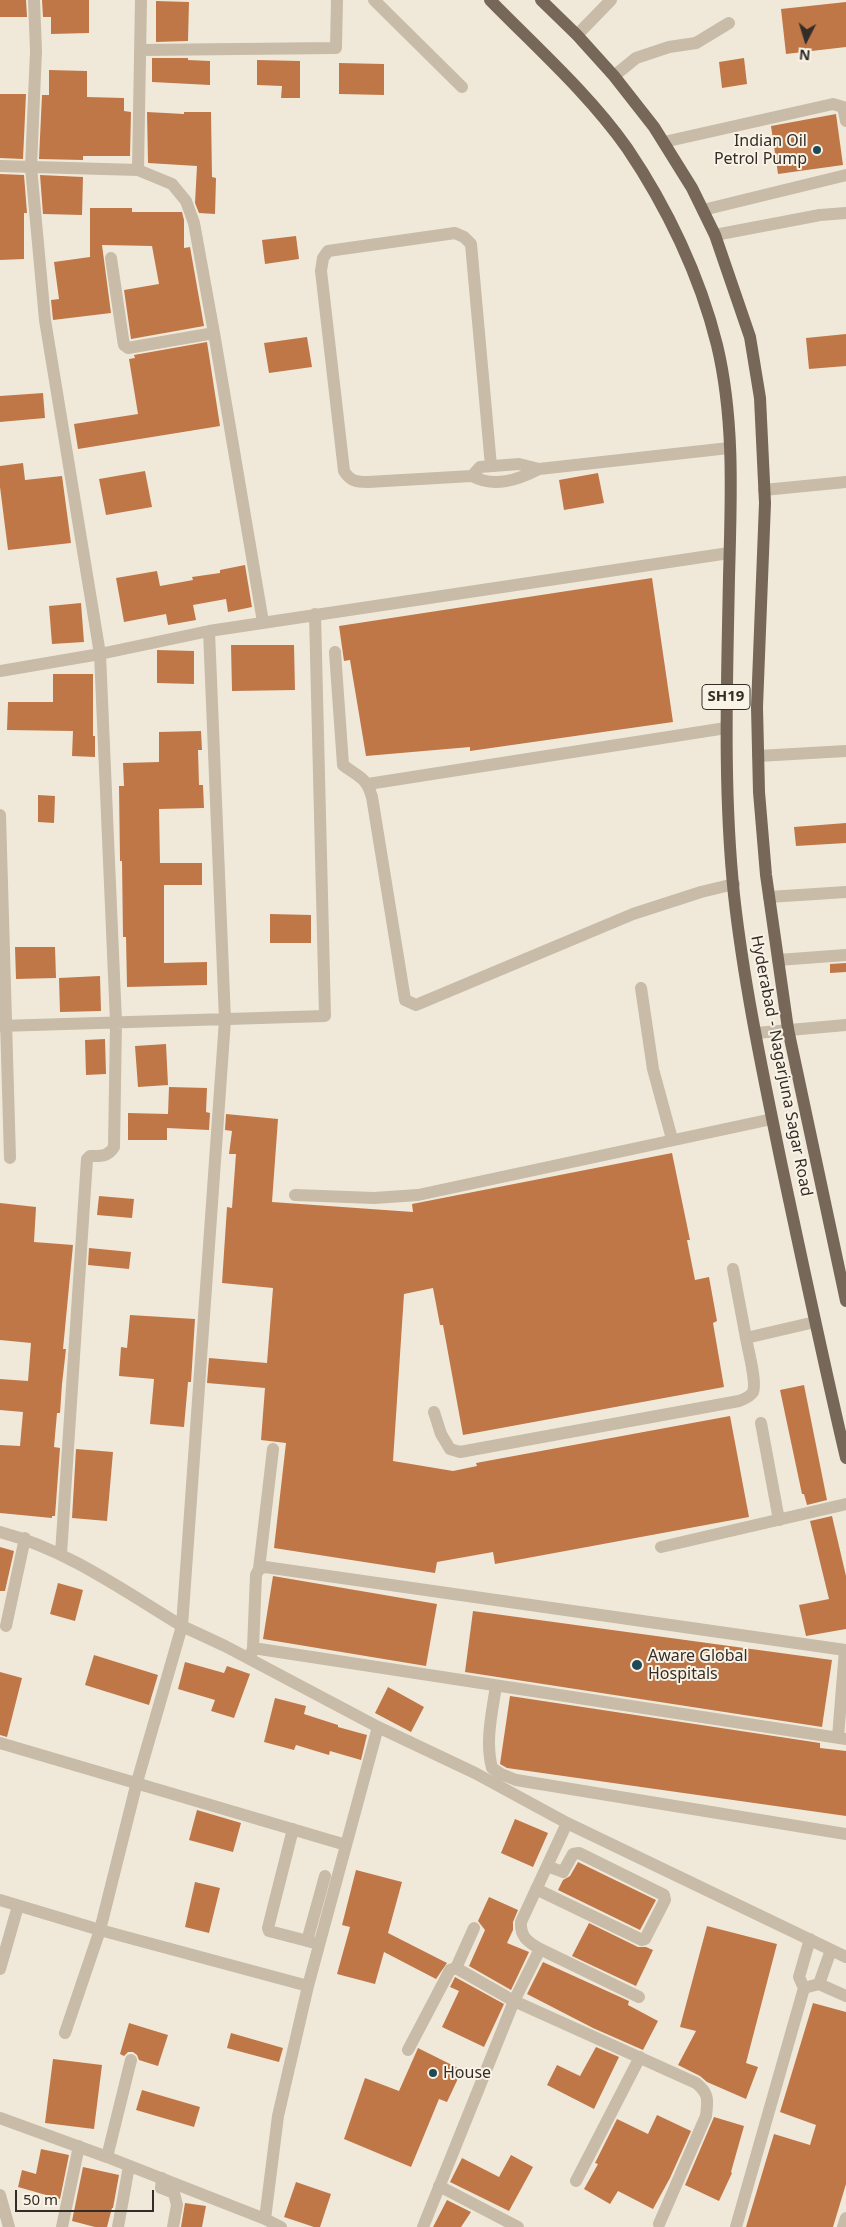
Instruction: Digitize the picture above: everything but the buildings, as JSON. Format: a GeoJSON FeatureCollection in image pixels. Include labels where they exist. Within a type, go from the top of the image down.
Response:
{"type":"FeatureCollection","features":[{"type":"Feature","properties":{"kind":"main road","name":"Hyderabad - Nagarjuna Sagar Road"},"geometry":{"type":"LineString","coordinates":[[490,0],[580,92],[626,147],[660,205],[692,269],[717,344],[727,402],[731,504],[726,728],[727,791],[734,884],[750,1007],[815,1322],[846,1458]]}},
{"type":"Feature","properties":{"kind":"main road","name":"Hyderabad - Nagarjuna Sagar Road"},"geometry":{"type":"LineString","coordinates":[[541,0],[577,35],[614,76],[664,142],[715,234],[750,337],[760,398],[764,490],[757,707],[758,756],[769,897],[788,1029],[846,1301]]}},
{"type":"Feature","properties":{"kind":"street"},"geometry":{"type":"LineString","coordinates":[[34,0],[36,51],[31,167],[45,320],[100,654],[116,1022],[114,1147],[110,1153],[104,1156],[90,1156],[86,1159],[61,1554]]}},
{"type":"Feature","properties":{"kind":"street"},"geometry":{"type":"LineString","coordinates":[[138,170],[141,0]]}},
{"type":"Feature","properties":{"kind":"street"},"geometry":{"type":"LineString","coordinates":[[141,50],[336,48],[337,0]]}},
{"type":"Feature","properties":{"kind":"street"},"geometry":{"type":"LineString","coordinates":[[374,0],[462,87]]}},
{"type":"Feature","properties":{"kind":"street"},"geometry":{"type":"LineString","coordinates":[[577,35],[611,0]]}},
{"type":"Feature","properties":{"kind":"street"},"geometry":{"type":"LineString","coordinates":[[614,76],[636,58],[669,47],[696,43],[729,23]]}},
{"type":"Feature","properties":{"kind":"street"},"geometry":{"type":"LineString","coordinates":[[664,142],[833,104],[843,107],[846,121]]}},
{"type":"Feature","properties":{"kind":"street"},"geometry":{"type":"LineString","coordinates":[[0,166],[138,170],[172,184],[186,201],[194,223],[263,622]]}},
{"type":"Feature","properties":{"kind":"street"},"geometry":{"type":"LineString","coordinates":[[703,210],[846,175]]}},
{"type":"Feature","properties":{"kind":"street"},"geometry":{"type":"LineString","coordinates":[[715,234],[846,212]]}},
{"type":"Feature","properties":{"kind":"street"},"geometry":{"type":"LineString","coordinates":[[491,466],[471,244],[464,236],[455,233],[328,251],[323,258],[322,271],[344,471],[348,478],[356,482],[368,482],[472,476],[483,482],[505,482],[519,480],[539,469]]}},
{"type":"Feature","properties":{"kind":"street"},"geometry":{"type":"LineString","coordinates":[[111,258],[124,345],[128,348],[214,333]]}},
{"type":"Feature","properties":{"kind":"street"},"geometry":{"type":"LineString","coordinates":[[472,476],[480,467],[519,464],[539,469],[729,448]]}},
{"type":"Feature","properties":{"kind":"street"},"geometry":{"type":"LineString","coordinates":[[764,490],[846,482]]}},
{"type":"Feature","properties":{"kind":"street"},"geometry":{"type":"LineString","coordinates":[[0,671],[100,654],[209,631],[263,622],[729,554]]}},
{"type":"Feature","properties":{"kind":"street"},"geometry":{"type":"LineString","coordinates":[[3,1026],[325,1016],[315,614]]}},
{"type":"Feature","properties":{"kind":"street"},"geometry":{"type":"LineString","coordinates":[[65,2033],[100,1930],[137,1782],[182,1626],[225,1020],[209,631]]}},
{"type":"Feature","properties":{"kind":"street"},"geometry":{"type":"LineString","coordinates":[[335,652],[343,765],[352,772],[362,776],[368,784],[405,1000],[416,1005],[633,914],[701,892],[734,884]]}},
{"type":"Feature","properties":{"kind":"street"},"geometry":{"type":"LineString","coordinates":[[368,784],[726,728]]}},
{"type":"Feature","properties":{"kind":"street"},"geometry":{"type":"LineString","coordinates":[[758,756],[846,752]]}},
{"type":"Feature","properties":{"kind":"street"},"geometry":{"type":"LineString","coordinates":[[0,815],[3,1026],[10,1158]]}},
{"type":"Feature","properties":{"kind":"street"},"geometry":{"type":"LineString","coordinates":[[769,897],[846,892]]}},
{"type":"Feature","properties":{"kind":"street"},"geometry":{"type":"LineString","coordinates":[[778,960],[846,955]]}},
{"type":"Feature","properties":{"kind":"street"},"geometry":{"type":"LineString","coordinates":[[641,988],[654,1069],[672,1139]]}},
{"type":"Feature","properties":{"kind":"street"},"geometry":{"type":"LineString","coordinates":[[756,1033],[846,1025]]}},
{"type":"Feature","properties":{"kind":"street"},"geometry":{"type":"LineString","coordinates":[[295,1195],[374,1198],[418,1196],[672,1139],[772,1119]]}},
{"type":"Feature","properties":{"kind":"street"},"geometry":{"type":"LineString","coordinates":[[434,1412],[441,1434],[450,1449],[460,1452],[739,1401],[748,1397],[752,1392],[753,1384],[733,1269]]}},
{"type":"Feature","properties":{"kind":"street"},"geometry":{"type":"LineString","coordinates":[[746,1338],[815,1322]]}},
{"type":"Feature","properties":{"kind":"street"},"geometry":{"type":"LineString","coordinates":[[761,1423],[779,1520]]}},
{"type":"Feature","properties":{"kind":"street"},"geometry":{"type":"LineString","coordinates":[[251,1653],[256,1575],[259,1569],[272,1449]]}},
{"type":"Feature","properties":{"kind":"street"},"geometry":{"type":"LineString","coordinates":[[660,1547],[846,1504]]}},
{"type":"Feature","properties":{"kind":"street"},"geometry":{"type":"LineString","coordinates":[[0,1532],[25,1538],[61,1554],[182,1626],[251,1653],[378,1727],[475,1773],[567,1823],[846,1957]]}},
{"type":"Feature","properties":{"kind":"street"},"geometry":{"type":"LineString","coordinates":[[6,1626],[25,1538]]}},
{"type":"Feature","properties":{"kind":"street"},"geometry":{"type":"LineString","coordinates":[[251,1653],[496,1686],[842,1738],[845,1650],[265,1567],[259,1569]]}},
{"type":"Feature","properties":{"kind":"street"},"geometry":{"type":"LineString","coordinates":[[496,1686],[488,1755],[492,1768],[501,1774],[516,1780],[846,1834]]}},
{"type":"Feature","properties":{"kind":"street"},"geometry":{"type":"LineString","coordinates":[[313,1942],[346,1845],[378,1727]]}},
{"type":"Feature","properties":{"kind":"street"},"geometry":{"type":"LineString","coordinates":[[0,1743],[346,1845]]}},
{"type":"Feature","properties":{"kind":"street"},"geometry":{"type":"LineString","coordinates":[[567,1823],[520,1927],[525,1940],[639,1997]]}},
{"type":"Feature","properties":{"kind":"street"},"geometry":{"type":"LineString","coordinates":[[293,1829],[268,1928],[269,1931],[313,1942]]}},
{"type":"Feature","properties":{"kind":"street"},"geometry":{"type":"LineString","coordinates":[[536,1889],[639,1939],[645,1939],[666,1900],[664,1895],[579,1853],[573,1854],[563,1872],[547,1866]]}},
{"type":"Feature","properties":{"kind":"street"},"geometry":{"type":"LineString","coordinates":[[265,2219],[278,2116],[308,1986],[313,1942],[325,1876]]}},
{"type":"Feature","properties":{"kind":"street"},"geometry":{"type":"LineString","coordinates":[[0,1900],[100,1930],[308,1986]]}},
{"type":"Feature","properties":{"kind":"street"},"geometry":{"type":"LineString","coordinates":[[0,1969],[18,1906]]}},
{"type":"Feature","properties":{"kind":"street"},"geometry":{"type":"LineString","coordinates":[[456,1968],[474,1928]]}},
{"type":"Feature","properties":{"kind":"street"},"geometry":{"type":"LineString","coordinates":[[736,2227],[804,1988],[799,1977],[810,1939]]}},
{"type":"Feature","properties":{"kind":"street"},"geometry":{"type":"LineString","coordinates":[[422,2227],[514,2000],[540,1948]]}},
{"type":"Feature","properties":{"kind":"street"},"geometry":{"type":"LineString","coordinates":[[819,1984],[831,1950]]}},
{"type":"Feature","properties":{"kind":"street"},"geometry":{"type":"LineString","coordinates":[[408,2050],[450,1970],[456,1968],[514,2000],[696,2083],[704,2089],[708,2098],[706,2116],[659,2224]]}},
{"type":"Feature","properties":{"kind":"street"},"geometry":{"type":"LineString","coordinates":[[804,1988],[819,1984],[846,1996]]}},
{"type":"Feature","properties":{"kind":"street"},"geometry":{"type":"LineString","coordinates":[[576,2181],[640,2057]]}},
{"type":"Feature","properties":{"kind":"street"},"geometry":{"type":"LineString","coordinates":[[107,2156],[130,2060]]}},
{"type":"Feature","properties":{"kind":"street"},"geometry":{"type":"LineString","coordinates":[[0,2118],[107,2156],[281,2227]]}},
{"type":"Feature","properties":{"kind":"street"},"geometry":{"type":"LineString","coordinates":[[62,2227],[79,2146]]}},
{"type":"Feature","properties":{"kind":"street"},"geometry":{"type":"LineString","coordinates":[[118,2227],[129,2166]]}},
{"type":"Feature","properties":{"kind":"street"},"geometry":{"type":"LineString","coordinates":[[162,2178],[160,2188],[174,2193],[177,2198],[173,2227]]}},
{"type":"Feature","properties":{"kind":"street"},"geometry":{"type":"LineString","coordinates":[[439,2186],[518,2227]]}},
{"type":"Feature","properties":{"kind":"street"},"geometry":{"type":"LineString","coordinates":[[0,2195],[9,2227]]}},
{"type":"Feature","properties":{"kind":"street"},"geometry":{"type":"LineString","coordinates":[[843,2227],[846,2218]]}},
{"type":"Feature","properties":{"kind":"place","name":"Indian Oil Petrol Pump"},"geometry":{"type":"Point","coordinates":[817,150]}},
{"type":"Feature","properties":{"kind":"place","name":"Aware Global Hospitals"},"geometry":{"type":"Point","coordinates":[637,1665]}},
{"type":"Feature","properties":{"kind":"place","name":"House"},"geometry":{"type":"Point","coordinates":[433,2073]}}]}
